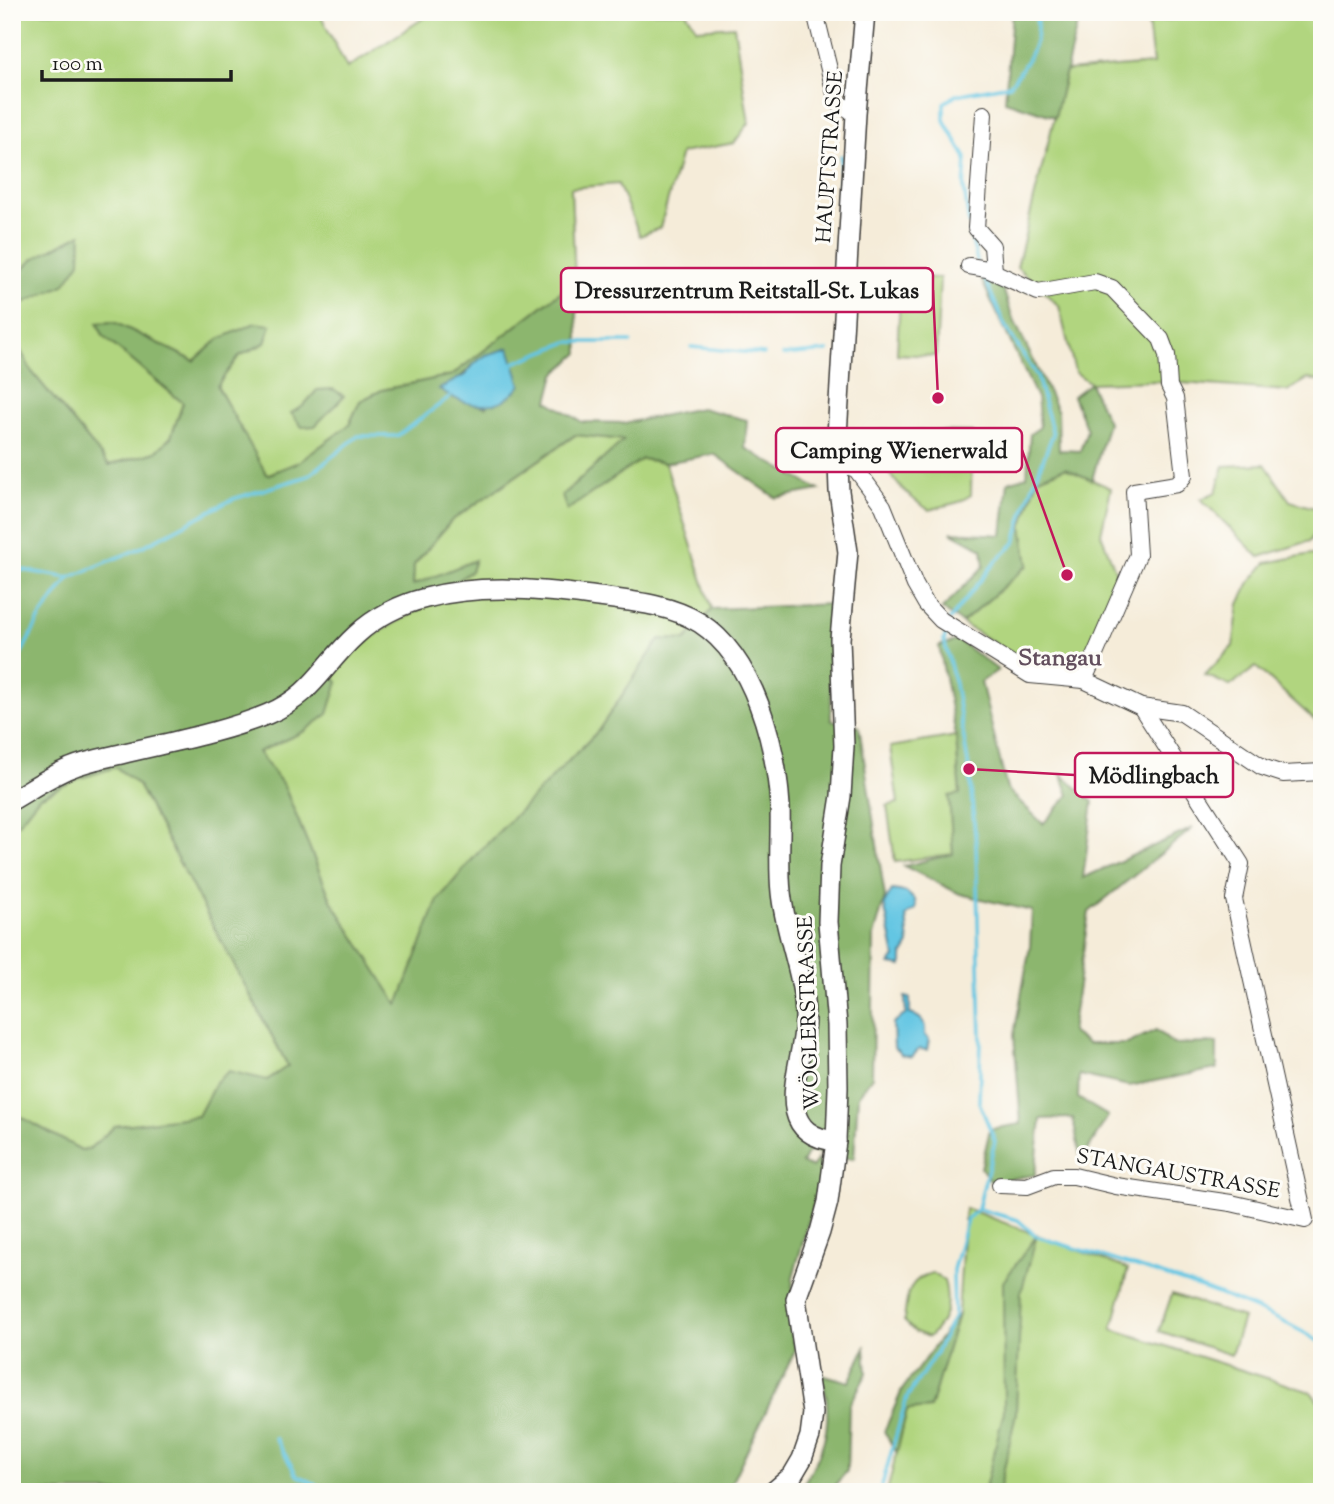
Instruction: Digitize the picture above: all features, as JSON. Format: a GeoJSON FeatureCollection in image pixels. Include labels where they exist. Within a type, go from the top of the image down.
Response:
{"type":"FeatureCollection","features":[{"type":"Feature","properties":{"kind":"main road","name":"HAUPTSTRASSE"},"geometry":{"type":"LineString","coordinates":[[840,639],[848,552],[837,463],[856,114],[865,12]]}},
{"type":"Feature","properties":{"kind":"main road"},"geometry":{"type":"LineString","coordinates":[[12,800],[71,767],[235,726],[283,707],[309,689],[363,628],[391,612],[425,598],[477,590],[561,592],[638,602],[699,622],[727,650],[749,682],[761,710],[774,754],[780,806],[781,892],[805,1016],[801,1059],[794,1089],[794,1112],[799,1124],[808,1134],[822,1140],[836,1141]]}},
{"type":"Feature","properties":{"kind":"main road","name":"WÖGLERSTRASSE"},"geometry":{"type":"LineString","coordinates":[[773,1492],[792,1476],[803,1459],[810,1436],[813,1413],[796,1299],[825,1212],[836,1141],[837,1038],[828,922],[830,866],[841,796],[843,758],[840,639]]}},
{"type":"Feature","properties":{"kind":"street"},"geometry":{"type":"LineString","coordinates":[[815,12],[837,102],[856,114]]}},
{"type":"Feature","properties":{"kind":"street"},"geometry":{"type":"LineString","coordinates":[[984,114],[976,228],[992,246],[990,270]]}},
{"type":"Feature","properties":{"kind":"street"},"geometry":{"type":"LineString","coordinates":[[969,266],[990,270],[1038,292],[1095,282],[1112,288],[1161,339],[1167,355],[1169,386],[1175,398],[1184,476],[1177,484],[1134,491],[1138,555],[1084,680]]}},
{"type":"Feature","properties":{"kind":"street"},"geometry":{"type":"LineString","coordinates":[[837,463],[856,469],[883,506],[915,585],[926,604],[941,620],[955,629],[1030,675],[1084,680],[1141,707],[1182,713],[1262,767],[1283,774],[1322,772]]}},
{"type":"Feature","properties":{"kind":"street","name":"STANGAUSTRASSE"},"geometry":{"type":"LineString","coordinates":[[1000,1185],[1027,1186],[1054,1176],[1074,1176],[1116,1186],[1231,1203],[1305,1220],[1234,899],[1241,864],[1141,707]]}},
{"type":"Feature","properties":{"kind":"green space"},"geometry":{"type":"Polygon","coordinates":[[[12,12],[319,12],[347,68],[433,12],[686,12],[697,29],[734,26],[749,123],[734,143],[681,153],[660,228],[640,236],[618,184],[571,188],[575,281],[452,375],[382,390],[360,401],[349,425],[299,462],[266,475],[217,386],[239,356],[265,343],[271,325],[219,339],[194,361],[114,322],[98,323],[104,337],[183,403],[171,437],[156,452],[108,465],[32,372],[14,339],[12,343],[12,12]]]}},
{"type":"Feature","properties":{"kind":"green space"},"geometry":{"type":"Polygon","coordinates":[[[1012,12],[1060,12],[1077,25],[1055,117],[1005,101],[1012,12]]]}},
{"type":"Feature","properties":{"kind":"green space"},"geometry":{"type":"Polygon","coordinates":[[[1230,12],[1322,12],[1322,381],[1308,379],[1287,391],[1155,381],[1090,383],[1075,372],[1059,306],[1017,267],[1066,71],[1153,64],[1148,22],[1230,12]]]}},
{"type":"Feature","properties":{"kind":"green space"},"geometry":{"type":"Polygon","coordinates":[[[81,234],[80,262],[64,285],[12,308],[12,280],[33,259],[81,234]]]}},
{"type":"Feature","properties":{"kind":"green space"},"geometry":{"type":"Polygon","coordinates":[[[901,277],[940,278],[936,356],[897,354],[901,277]]]}},
{"type":"Feature","properties":{"kind":"green space"},"geometry":{"type":"Polygon","coordinates":[[[981,279],[1001,282],[1012,316],[1058,412],[1059,450],[1080,451],[1087,430],[1073,396],[1090,383],[1108,422],[1092,480],[1065,468],[1038,478],[1022,527],[1028,565],[962,623],[942,609],[984,566],[982,549],[951,532],[1002,535],[1008,482],[1027,476],[1030,434],[1040,427],[1037,398],[981,279]]]}},
{"type":"Feature","properties":{"kind":"green space"},"geometry":{"type":"Polygon","coordinates":[[[575,281],[579,353],[555,374],[548,401],[582,422],[625,423],[701,408],[747,420],[745,448],[819,490],[776,498],[714,454],[665,463],[642,459],[567,510],[562,496],[624,440],[575,435],[451,521],[414,565],[413,585],[475,560],[471,571],[320,662],[338,682],[328,714],[305,731],[258,752],[284,786],[331,900],[398,1005],[438,900],[477,854],[598,731],[660,639],[686,640],[712,609],[832,604],[831,720],[859,726],[885,897],[874,936],[872,1077],[858,1096],[854,1159],[808,1152],[802,1163],[812,1168],[817,1159],[823,1171],[793,1277],[790,1330],[796,1349],[727,1492],[12,1492],[12,1112],[81,1150],[89,1149],[115,1126],[198,1116],[216,1082],[229,1071],[267,1080],[288,1066],[138,785],[116,767],[77,779],[39,797],[12,831],[14,338],[32,372],[109,465],[156,452],[171,437],[183,403],[104,337],[97,323],[114,322],[194,361],[219,339],[255,323],[271,325],[265,343],[239,356],[217,386],[267,475],[299,462],[349,425],[360,401],[382,390],[452,375],[575,281]],[[509,348],[480,359],[454,381],[450,397],[486,407],[509,348]]]}},
{"type":"Feature","properties":{"kind":"green space"},"geometry":{"type":"Polygon","coordinates":[[[333,389],[344,396],[315,426],[302,427],[291,413],[303,406],[317,390],[333,389]]]}},
{"type":"Feature","properties":{"kind":"green space"},"geometry":{"type":"Polygon","coordinates":[[[880,431],[972,432],[971,495],[959,502],[929,510],[919,503],[893,478],[880,459],[871,436],[880,431]]]}},
{"type":"Feature","properties":{"kind":"green space"},"geometry":{"type":"Polygon","coordinates":[[[576,435],[625,440],[562,495],[567,510],[642,459],[665,463],[712,609],[686,640],[660,639],[598,731],[477,854],[438,900],[398,1006],[331,900],[284,786],[258,752],[305,731],[338,683],[332,677],[353,653],[384,629],[422,608],[413,586],[414,565],[451,521],[576,435]]]}},
{"type":"Feature","properties":{"kind":"green space"},"geometry":{"type":"Polygon","coordinates":[[[1265,464],[1290,501],[1322,510],[1322,519],[1310,541],[1259,557],[1201,499],[1216,492],[1224,466],[1265,464]]]}},
{"type":"Feature","properties":{"kind":"green space"},"geometry":{"type":"Polygon","coordinates":[[[1065,468],[1111,488],[1101,534],[1121,585],[1080,675],[1034,668],[962,623],[1028,565],[1022,527],[1038,478],[1065,468]]]}},
{"type":"Feature","properties":{"kind":"green space"},"geometry":{"type":"Polygon","coordinates":[[[1311,554],[1322,561],[1322,727],[1256,667],[1230,686],[1205,675],[1233,646],[1239,604],[1250,582],[1266,563],[1311,554]]]}},
{"type":"Feature","properties":{"kind":"green space"},"geometry":{"type":"Polygon","coordinates":[[[958,640],[998,670],[981,682],[1007,789],[1043,824],[1069,795],[1061,774],[1093,802],[1083,878],[1193,828],[1089,912],[1071,1032],[1088,1044],[1127,1044],[1156,1030],[1173,1044],[1217,1043],[1217,1069],[1129,1086],[1079,1075],[1078,1098],[1108,1116],[1081,1161],[1073,1118],[1041,1119],[1035,1175],[991,1182],[981,1168],[990,1129],[1021,1124],[1014,1035],[1030,946],[1032,911],[960,894],[904,866],[953,854],[949,796],[960,794],[956,736],[939,646],[958,640]]]}},
{"type":"Feature","properties":{"kind":"green space"},"geometry":{"type":"Polygon","coordinates":[[[956,736],[960,795],[949,796],[953,854],[895,862],[887,806],[898,803],[890,747],[956,736]]]}},
{"type":"Feature","properties":{"kind":"green space"},"geometry":{"type":"Polygon","coordinates":[[[116,767],[138,785],[288,1066],[267,1080],[216,1083],[198,1117],[115,1126],[89,1149],[81,1150],[12,1112],[12,831],[39,797],[77,779],[116,767]]]}},
{"type":"Feature","properties":{"kind":"green space"},"geometry":{"type":"Polygon","coordinates":[[[965,1208],[1128,1269],[1112,1329],[1311,1392],[1322,1406],[1322,1492],[887,1492],[907,1410],[930,1408],[958,1314],[965,1208]]]}},
{"type":"Feature","properties":{"kind":"green space"},"geometry":{"type":"Polygon","coordinates":[[[1037,1235],[1021,1293],[1016,1413],[999,1492],[984,1492],[1004,1411],[1003,1282],[1037,1235]]]}},
{"type":"Feature","properties":{"kind":"green space"},"geometry":{"type":"Polygon","coordinates":[[[932,1273],[944,1280],[947,1304],[940,1324],[929,1337],[915,1332],[904,1321],[909,1291],[917,1280],[932,1273]]]}},
{"type":"Feature","properties":{"kind":"green space"},"geometry":{"type":"Polygon","coordinates":[[[1172,1294],[1243,1318],[1231,1355],[1159,1331],[1172,1294]]]}},
{"type":"Feature","properties":{"kind":"green space"},"geometry":{"type":"Polygon","coordinates":[[[958,1314],[930,1408],[907,1410],[897,1453],[884,1432],[902,1390],[958,1314]]]}},
{"type":"Feature","properties":{"kind":"green space"},"geometry":{"type":"Polygon","coordinates":[[[865,1348],[867,1373],[849,1406],[847,1471],[829,1492],[797,1492],[816,1462],[824,1441],[827,1402],[821,1374],[849,1382],[865,1348]]]}},
{"type":"Feature","properties":{"kind":"water"},"geometry":{"type":"Polygon","coordinates":[[[509,348],[521,385],[503,401],[471,404],[439,389],[465,375],[486,355],[509,348]]]}},
{"type":"Feature","properties":{"kind":"water"},"geometry":{"type":"Polygon","coordinates":[[[892,890],[906,892],[915,900],[916,909],[906,916],[909,944],[902,956],[902,966],[890,964],[895,957],[884,904],[892,890]]]}},
{"type":"Feature","properties":{"kind":"water"},"geometry":{"type":"Polygon","coordinates":[[[905,997],[910,998],[910,1014],[922,1021],[925,1035],[929,1039],[927,1050],[919,1049],[912,1057],[902,1055],[894,1048],[893,1023],[906,1014],[905,997]]]}},
{"type":"Feature","properties":{"kind":"waterway"},"geometry":{"type":"LineString","coordinates":[[969,224],[964,188],[966,158],[944,120],[944,103],[956,95],[1010,85],[1032,51],[1037,32],[1035,12]]}},
{"type":"Feature","properties":{"kind":"waterway"},"geometry":{"type":"LineString","coordinates":[[838,228],[841,156]]}},
{"type":"Feature","properties":{"kind":"waterway"},"geometry":{"type":"LineString","coordinates":[[970,232],[977,261]]}},
{"type":"Feature","properties":{"kind":"waterway"},"geometry":{"type":"LineString","coordinates":[[836,269],[837,242]]}},
{"type":"Feature","properties":{"kind":"waterway"},"geometry":{"type":"LineString","coordinates":[[950,619],[996,561],[1015,543],[1027,501],[1053,434],[1037,376],[1005,326],[983,275]]}},
{"type":"Feature","properties":{"kind":"waterway"},"geometry":{"type":"LineString","coordinates":[[514,363],[568,342],[631,342]]}},
{"type":"Feature","properties":{"kind":"waterway"},"geometry":{"type":"LineString","coordinates":[[691,347],[764,354]]}},
{"type":"Feature","properties":{"kind":"waterway"},"geometry":{"type":"LineString","coordinates":[[783,355],[828,351]]}},
{"type":"Feature","properties":{"kind":"waterway"},"geometry":{"type":"LineString","coordinates":[[12,671],[40,618],[69,578],[138,549],[233,499],[308,476],[358,436],[397,436],[450,397]]}},
{"type":"Feature","properties":{"kind":"waterway"},"geometry":{"type":"LineString","coordinates":[[12,568],[69,578]]}},
{"type":"Feature","properties":{"kind":"waterway"},"geometry":{"type":"LineString","coordinates":[[880,1492],[907,1397],[936,1353],[954,1316],[953,1270],[967,1219],[978,1209],[995,1141],[979,1102],[981,1040],[976,844],[969,769],[955,684],[944,640],[947,630]]}},
{"type":"Feature","properties":{"kind":"waterway"},"geometry":{"type":"LineString","coordinates":[[978,1209],[1018,1220],[1036,1236],[1183,1282],[1256,1309],[1322,1343]]}},
{"type":"Feature","properties":{"kind":"waterway"},"geometry":{"type":"LineString","coordinates":[[275,1438],[297,1475],[330,1492]]}},
{"type":"Feature","properties":{"kind":"place","name":"Dressurzentrum Reitstall-St. Lukas"},"geometry":{"type":"Point","coordinates":[938,398]}},
{"type":"Feature","properties":{"kind":"place","name":"Camping Wienerwald"},"geometry":{"type":"Point","coordinates":[1067,575]}},
{"type":"Feature","properties":{"kind":"place","name":"Mödlingbach"},"geometry":{"type":"Point","coordinates":[969,769]}},
{"type":"Feature","properties":{"kind":"district","name":"Stangau"},"geometry":{"type":"Point","coordinates":[1060,659]}}]}
